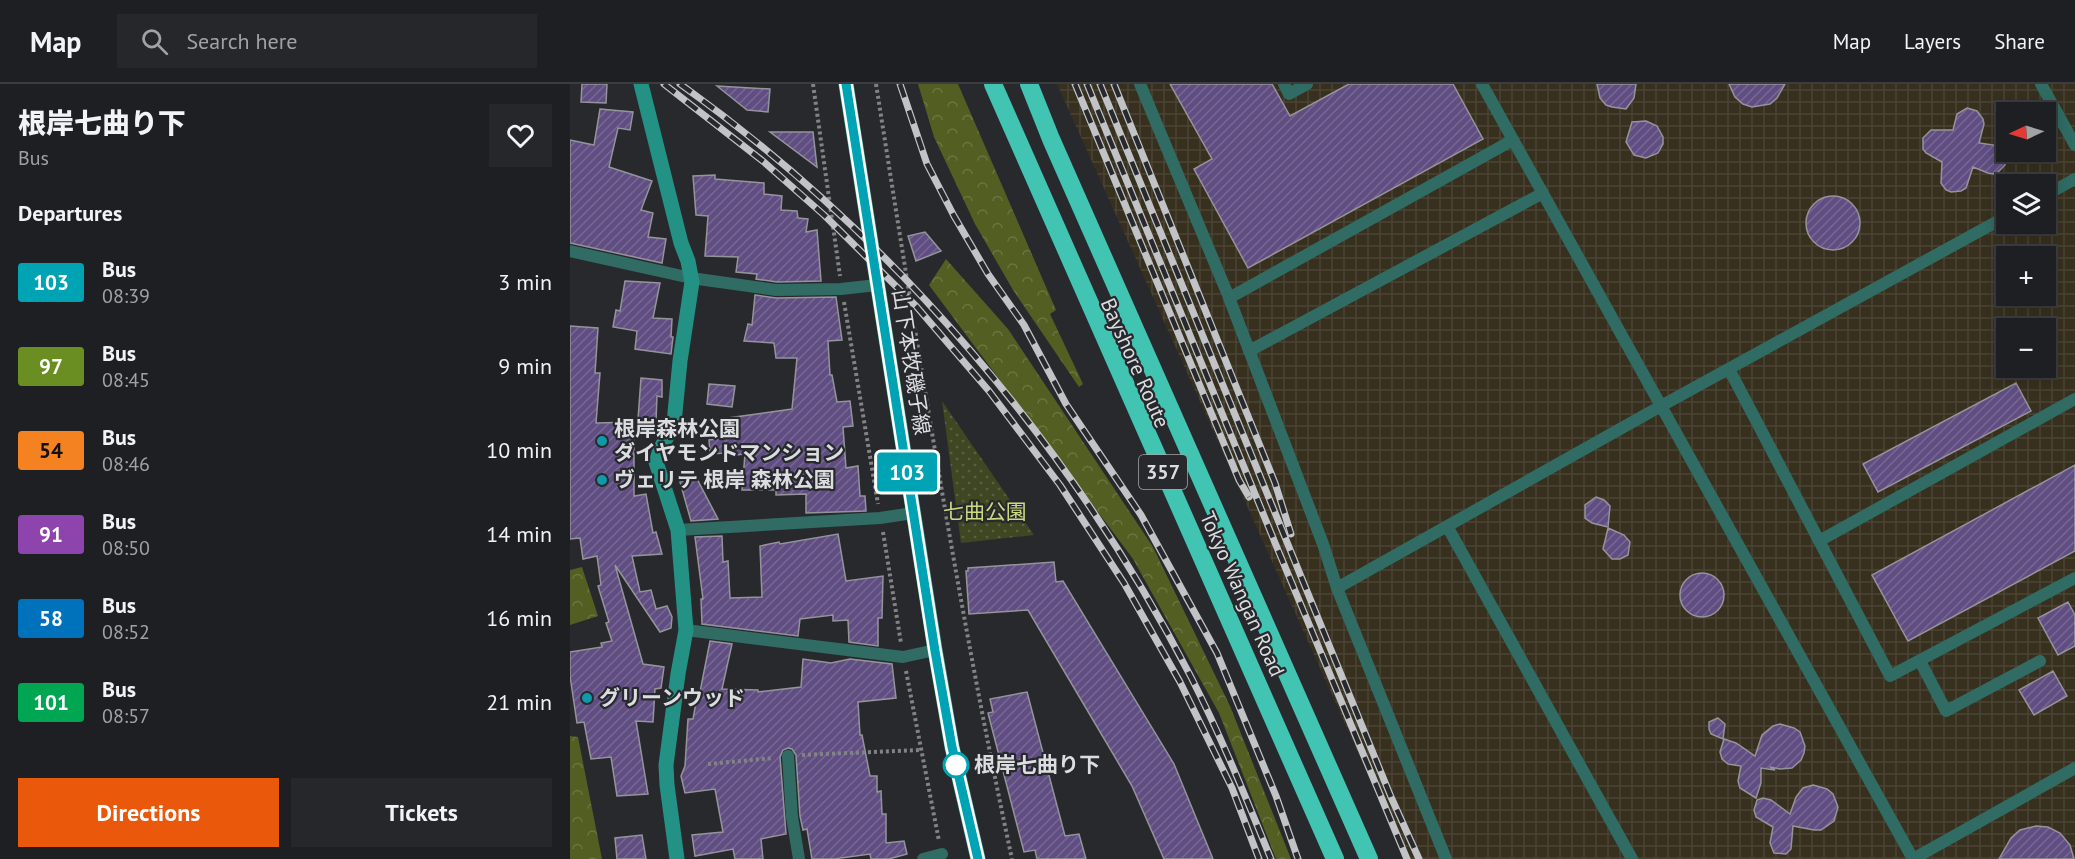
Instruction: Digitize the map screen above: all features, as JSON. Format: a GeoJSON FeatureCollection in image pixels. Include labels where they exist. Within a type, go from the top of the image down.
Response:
{"type":"FeatureCollection","features":[{"type":"Feature","properties":{"kind":"highway","name":"Bayshore Route"},"geometry":{"type":"LineString","coordinates":[[986,84],[1328,859]]}},
{"type":"Feature","properties":{"kind":"highway","name":"Tokyo Wangan Road"},"geometry":{"type":"LineString","coordinates":[[993,84],[1335,859]]}},
{"type":"Feature","properties":{"kind":"highway","name":"Tokyo Wangan Road"},"geometry":{"type":"LineString","coordinates":[[1024,84],[1049,146],[1364,859]]}},
{"type":"Feature","properties":{"kind":"highway","name":"Bayshore Route"},"geometry":{"type":"LineString","coordinates":[[1029,84],[1369,859]]}},
{"type":"Feature","properties":{"kind":"main road","name":"山下本牧磯子線"},"geometry":{"type":"LineString","coordinates":[[846,84],[935,651],[952,747],[978,859]]}},
{"type":"Feature","properties":{"kind":"street"},"geometry":{"type":"LineString","coordinates":[[641,84],[691,278],[674,423],[656,462],[678,530],[686,630],[666,765],[677,859]]}},
{"type":"Feature","properties":{"kind":"lane"},"geometry":{"type":"LineString","coordinates":[[1140,84],[1229,298],[1323,544],[1337,588],[1446,859]]}},
{"type":"Feature","properties":{"kind":"lane"},"geometry":{"type":"LineString","coordinates":[[1284,84],[1289,94],[1307,84]]}},
{"type":"Feature","properties":{"kind":"lane"},"geometry":{"type":"LineString","coordinates":[[1482,84],[1913,859],[2075,768]]}},
{"type":"Feature","properties":{"kind":"lane"},"geometry":{"type":"LineString","coordinates":[[2041,84],[2075,145]]}},
{"type":"Feature","properties":{"kind":"lane"},"geometry":{"type":"LineString","coordinates":[[1229,298],[1513,140]]}},
{"type":"Feature","properties":{"kind":"lane"},"geometry":{"type":"LineString","coordinates":[[2056,191],[2074,183]]}},
{"type":"Feature","properties":{"kind":"lane"},"geometry":{"type":"LineString","coordinates":[[1249,351],[1543,193]]}},
{"type":"Feature","properties":{"kind":"lane"},"geometry":{"type":"LineString","coordinates":[[1337,588],[1661,406],[1996,222]]}},
{"type":"Feature","properties":{"kind":"lane"},"geometry":{"type":"LineString","coordinates":[[570,250],[691,278],[776,290],[842,289],[877,285]]}},
{"type":"Feature","properties":{"kind":"lane"},"geometry":{"type":"LineString","coordinates":[[1729,369],[1890,676],[2075,578]]}},
{"type":"Feature","properties":{"kind":"lane"},"geometry":{"type":"LineString","coordinates":[[1819,541],[2075,399]]}},
{"type":"Feature","properties":{"kind":"lane"},"geometry":{"type":"LineString","coordinates":[[678,530],[880,518],[914,513]]}},
{"type":"Feature","properties":{"kind":"lane"},"geometry":{"type":"LineString","coordinates":[[1447,526],[1632,859]]}},
{"type":"Feature","properties":{"kind":"lane"},"geometry":{"type":"LineString","coordinates":[[686,630],[903,657],[935,651]]}},
{"type":"Feature","properties":{"kind":"lane"},"geometry":{"type":"LineString","coordinates":[[1920,661],[1946,711],[2040,661]]}},
{"type":"Feature","properties":{"kind":"lane"},"geometry":{"type":"LineString","coordinates":[[788,756],[792,818],[799,859]]}},
{"type":"Feature","properties":{"kind":"lane"},"geometry":{"type":"LineString","coordinates":[[923,859],[942,854]]}},
{"type":"Feature","properties":{"kind":"path"},"geometry":{"type":"LineString","coordinates":[[813,84],[842,289],[903,657],[942,854]]}},
{"type":"Feature","properties":{"kind":"path"},"geometry":{"type":"LineString","coordinates":[[876,84],[946,510],[990,758],[1012,859]]}},
{"type":"Feature","properties":{"kind":"path"},"geometry":{"type":"LineString","coordinates":[[708,764],[840,752],[921,750]]}},
{"type":"Feature","properties":{"kind":"shaded area"},"geometry":{"type":"Polygon","coordinates":[[[1057,84],[2075,84],[2075,859],[1406,859],[1057,84]]]}},
{"type":"Feature","properties":{"kind":"green space"},"geometry":{"type":"Polygon","coordinates":[[[918,84],[958,84],[1056,310],[1050,314],[1083,384],[1079,387],[1013,290],[975,224],[934,137],[918,84]]]}},
{"type":"Feature","properties":{"kind":"green space"},"geometry":{"type":"Polygon","coordinates":[[[946,259],[1008,329],[1153,547],[1230,706],[1291,859],[1276,859],[1219,713],[1133,559],[929,285],[946,259]]]}},
{"type":"Feature","properties":{"kind":"green space","name":"七曲公園"},"geometry":{"type":"Polygon","coordinates":[[[942,401],[1034,535],[961,543],[942,401]]]}},
{"type":"Feature","properties":{"kind":"green space"},"geometry":{"type":"Polygon","coordinates":[[[582,567],[598,616],[570,625],[570,570],[582,567]]]}},
{"type":"Feature","properties":{"kind":"green space"},"geometry":{"type":"Polygon","coordinates":[[[570,736],[578,737],[602,859],[570,859],[570,736]]]}},
{"type":"Feature","properties":{"kind":"building"},"geometry":{"type":"Polygon","coordinates":[[[582,84],[607,84],[606,103],[581,102],[582,84]]]}},
{"type":"Feature","properties":{"kind":"building"},"geometry":{"type":"Polygon","coordinates":[[[1170,84],[1272,84],[1290,116],[1349,84],[1453,84],[1483,139],[1248,268],[1194,169],[1212,159],[1170,84]]]}},
{"type":"Feature","properties":{"kind":"building"},"geometry":{"type":"Polygon","coordinates":[[[1597,84],[1636,84],[1634,98],[1626,109],[1606,105],[1600,98],[1597,84]]]}},
{"type":"Feature","properties":{"kind":"building"},"geometry":{"type":"Polygon","coordinates":[[[1729,84],[1785,84],[1777,98],[1770,104],[1752,107],[1743,104],[1735,97],[1729,84]]]}},
{"type":"Feature","properties":{"kind":"building"},"geometry":{"type":"Polygon","coordinates":[[[717,86],[770,89],[768,112],[747,110],[717,86]]]}},
{"type":"Feature","properties":{"kind":"building"},"geometry":{"type":"Polygon","coordinates":[[[1967,108],[1977,111],[1984,124],[1979,143],[1996,145],[1996,162],[2005,162],[1998,172],[1993,174],[1973,167],[1966,188],[1951,192],[1946,190],[1941,183],[1942,162],[1926,153],[1923,149],[1923,138],[1931,130],[1953,130],[1957,114],[1967,108]]]}},
{"type":"Feature","properties":{"kind":"building"},"geometry":{"type":"Polygon","coordinates":[[[600,109],[633,112],[630,130],[618,128],[609,167],[652,181],[641,210],[653,213],[648,237],[666,239],[662,263],[570,243],[570,140],[594,145],[600,109]]]}},
{"type":"Feature","properties":{"kind":"building"},"geometry":{"type":"Polygon","coordinates":[[[1646,121],[1657,126],[1663,137],[1663,144],[1658,153],[1646,158],[1634,155],[1626,142],[1632,122],[1646,121]]]}},
{"type":"Feature","properties":{"kind":"building"},"geometry":{"type":"Polygon","coordinates":[[[770,132],[813,132],[817,167],[770,132]]]}},
{"type":"Feature","properties":{"kind":"building"},"geometry":{"type":"Polygon","coordinates":[[[715,175],[715,179],[764,183],[764,194],[782,196],[781,210],[797,211],[798,218],[808,219],[806,232],[817,230],[821,281],[777,282],[756,279],[757,274],[736,272],[738,257],[705,256],[708,216],[696,215],[693,176],[715,175]]]}},
{"type":"Feature","properties":{"kind":"building"},"geometry":{"type":"Polygon","coordinates":[[[1833,196],[1843,198],[1852,204],[1858,213],[1860,223],[1858,233],[1852,242],[1843,248],[1833,250],[1823,248],[1814,242],[1808,233],[1806,223],[1808,213],[1814,204],[1823,198],[1833,196]]]}},
{"type":"Feature","properties":{"kind":"building"},"geometry":{"type":"Polygon","coordinates":[[[925,232],[941,251],[916,261],[908,236],[925,232]]]}},
{"type":"Feature","properties":{"kind":"building"},"geometry":{"type":"Polygon","coordinates":[[[625,281],[660,283],[653,318],[672,319],[671,354],[635,349],[637,331],[613,327],[616,310],[620,311],[625,281]]]}},
{"type":"Feature","properties":{"kind":"building"},"geometry":{"type":"Polygon","coordinates":[[[755,295],[776,298],[836,297],[842,340],[828,341],[830,375],[832,375],[837,402],[850,401],[853,426],[843,427],[846,468],[858,466],[860,496],[865,496],[866,511],[806,513],[806,494],[776,495],[776,490],[742,490],[745,454],[726,456],[726,453],[710,454],[709,440],[730,437],[728,418],[792,409],[797,358],[776,358],[774,343],[744,341],[748,324],[752,325],[755,295]]]}},
{"type":"Feature","properties":{"kind":"building"},"geometry":{"type":"Polygon","coordinates":[[[570,326],[598,328],[595,373],[600,373],[596,423],[634,422],[634,496],[646,494],[653,533],[656,532],[662,554],[632,556],[640,592],[651,590],[656,609],[667,606],[672,617],[671,628],[660,632],[615,565],[643,664],[664,667],[661,688],[655,689],[653,722],[636,721],[648,794],[617,796],[611,757],[591,759],[584,722],[577,723],[570,676],[570,652],[602,647],[601,643],[612,641],[598,586],[601,585],[597,556],[583,559],[580,538],[570,539],[570,326]]]}},
{"type":"Feature","properties":{"kind":"building"},"geometry":{"type":"Polygon","coordinates":[[[641,378],[662,380],[662,397],[657,396],[656,421],[638,419],[641,378]]]}},
{"type":"Feature","properties":{"kind":"building"},"geometry":{"type":"Polygon","coordinates":[[[2016,383],[2031,411],[1878,492],[1863,464],[2016,383]]]}},
{"type":"Feature","properties":{"kind":"building"},"geometry":{"type":"Polygon","coordinates":[[[709,384],[735,386],[732,407],[707,404],[709,384]]]}},
{"type":"Feature","properties":{"kind":"building"},"geometry":{"type":"Polygon","coordinates":[[[2075,465],[2075,551],[1908,641],[1872,575],[2075,465]]]}},
{"type":"Feature","properties":{"kind":"building"},"geometry":{"type":"Polygon","coordinates":[[[696,477],[718,519],[691,521],[680,482],[696,477]]]}},
{"type":"Feature","properties":{"kind":"building"},"geometry":{"type":"Polygon","coordinates":[[[1596,497],[1604,500],[1610,506],[1608,527],[1592,523],[1585,518],[1585,505],[1596,497]]]}},
{"type":"Feature","properties":{"kind":"building"},"geometry":{"type":"Polygon","coordinates":[[[1608,528],[1624,535],[1630,542],[1628,555],[1620,559],[1612,559],[1603,549],[1608,528]]]}},
{"type":"Feature","properties":{"kind":"building"},"geometry":{"type":"Polygon","coordinates":[[[838,534],[846,581],[883,576],[882,618],[878,618],[878,646],[849,642],[848,620],[833,621],[833,615],[800,619],[798,636],[702,624],[701,599],[703,599],[695,537],[722,536],[723,562],[728,561],[730,598],[762,597],[760,546],[838,534]]]}},
{"type":"Feature","properties":{"kind":"building"},"geometry":{"type":"Polygon","coordinates":[[[1054,562],[1056,582],[1063,581],[1174,764],[1213,859],[1164,859],[1132,786],[1028,610],[969,614],[966,571],[968,568],[1054,562]]]}},
{"type":"Feature","properties":{"kind":"building"},"geometry":{"type":"Polygon","coordinates":[[[1702,573],[1711,574],[1718,579],[1723,586],[1723,604],[1718,611],[1711,616],[1702,617],[1693,616],[1686,611],[1681,604],[1680,595],[1681,586],[1686,579],[1693,574],[1702,573]]]}},
{"type":"Feature","properties":{"kind":"building"},"geometry":{"type":"Polygon","coordinates":[[[2068,602],[2075,615],[2075,646],[2058,655],[2038,618],[2068,602]]]}},
{"type":"Feature","properties":{"kind":"building"},"geometry":{"type":"Polygon","coordinates":[[[710,641],[732,644],[722,689],[758,690],[758,692],[801,687],[803,659],[831,663],[850,659],[892,664],[896,698],[858,702],[860,735],[862,735],[870,776],[877,776],[877,792],[881,791],[882,814],[886,814],[886,843],[904,841],[907,854],[889,859],[871,859],[870,854],[834,859],[812,859],[807,829],[803,830],[800,816],[796,755],[792,749],[788,748],[783,750],[780,757],[786,834],[761,839],[763,859],[735,859],[733,849],[695,856],[692,835],[723,832],[715,789],[685,793],[681,776],[685,766],[688,719],[693,719],[710,641]]]}},
{"type":"Feature","properties":{"kind":"building"},"geometry":{"type":"Polygon","coordinates":[[[2053,671],[2067,696],[2034,715],[2019,690],[2053,671]]]}},
{"type":"Feature","properties":{"kind":"building"},"geometry":{"type":"Polygon","coordinates":[[[1027,692],[1065,836],[1079,834],[1086,859],[1037,859],[1035,850],[1024,852],[988,713],[993,712],[990,699],[1027,692]]]}},
{"type":"Feature","properties":{"kind":"building"},"geometry":{"type":"Polygon","coordinates":[[[1718,718],[1725,724],[1723,739],[1711,734],[1709,729],[1709,722],[1718,718]]]}},
{"type":"Feature","properties":{"kind":"building"},"geometry":{"type":"Polygon","coordinates":[[[1780,724],[1800,732],[1805,746],[1804,753],[1801,760],[1792,768],[1770,767],[1775,770],[1761,768],[1761,783],[1756,798],[1740,788],[1738,781],[1741,766],[1728,764],[1722,759],[1720,752],[1724,739],[1736,743],[1755,756],[1762,735],[1773,726],[1780,724]]]}},
{"type":"Feature","properties":{"kind":"building"},"geometry":{"type":"Polygon","coordinates":[[[1813,785],[1827,789],[1833,794],[1838,807],[1834,821],[1821,830],[1793,826],[1791,849],[1786,854],[1774,853],[1770,843],[1773,827],[1756,817],[1754,810],[1757,800],[1763,798],[1771,800],[1790,814],[1796,797],[1803,788],[1813,785]]]}},
{"type":"Feature","properties":{"kind":"building"},"geometry":{"type":"Polygon","coordinates":[[[2036,826],[2048,827],[2060,833],[2070,845],[2074,859],[1999,859],[2011,838],[2020,830],[2036,826]]]}},
{"type":"Feature","properties":{"kind":"building"},"geometry":{"type":"Polygon","coordinates":[[[642,835],[646,859],[617,859],[615,838],[642,835]]]}},
{"type":"Feature","properties":{"kind":"railway"},"geometry":{"type":"LineString","coordinates":[[664,84],[764,162],[824,215],[916,306],[989,391],[1060,485],[1124,583],[1180,682],[1232,788],[1259,859]]}},
{"type":"Feature","properties":{"kind":"railway"},"geometry":{"type":"LineString","coordinates":[[680,84],[758,143],[833,208],[903,277],[970,350],[1033,428],[1091,508],[1144,591],[1191,677],[1223,744],[1271,859]]}},
{"type":"Feature","properties":{"kind":"railway"},"geometry":{"type":"LineString","coordinates":[[900,84],[927,164],[954,216],[988,274],[1024,325],[1066,404],[1141,515],[1217,653],[1276,796],[1298,859]]}},
{"type":"Feature","properties":{"kind":"railway"},"geometry":{"type":"LineString","coordinates":[[1075,84],[1239,480],[1249,497]]}},
{"type":"Feature","properties":{"kind":"railway"},"geometry":{"type":"LineString","coordinates":[[1087,84],[1407,859]]}},
{"type":"Feature","properties":{"kind":"railway"},"geometry":{"type":"LineString","coordinates":[[1100,84],[1391,797],[1419,859]]}},
{"type":"Feature","properties":{"kind":"railway"},"geometry":{"type":"LineString","coordinates":[[1114,84],[1275,483],[1291,534]]}},
{"type":"Feature","properties":{"kind":"bus line","name":"103"},"geometry":{"type":"LineString","coordinates":[[846,84],[935,651],[952,747],[978,859]]}},
{"type":"Feature","properties":{"kind":"place","name":"根岸森林公園 ダイヤモンドマンション"},"geometry":{"type":"Point","coordinates":[602,441]}},
{"type":"Feature","properties":{"kind":"place","name":"ヴェリテ 根岸 森林公園"},"geometry":{"type":"Point","coordinates":[602,480]}},
{"type":"Feature","properties":{"kind":"place","name":"グリーンウッド"},"geometry":{"type":"Point","coordinates":[587,698]}},
{"type":"Feature","properties":{"kind":"place","name":"根岸七曲り下"},"geometry":{"type":"Point","coordinates":[956,765]}}]}
